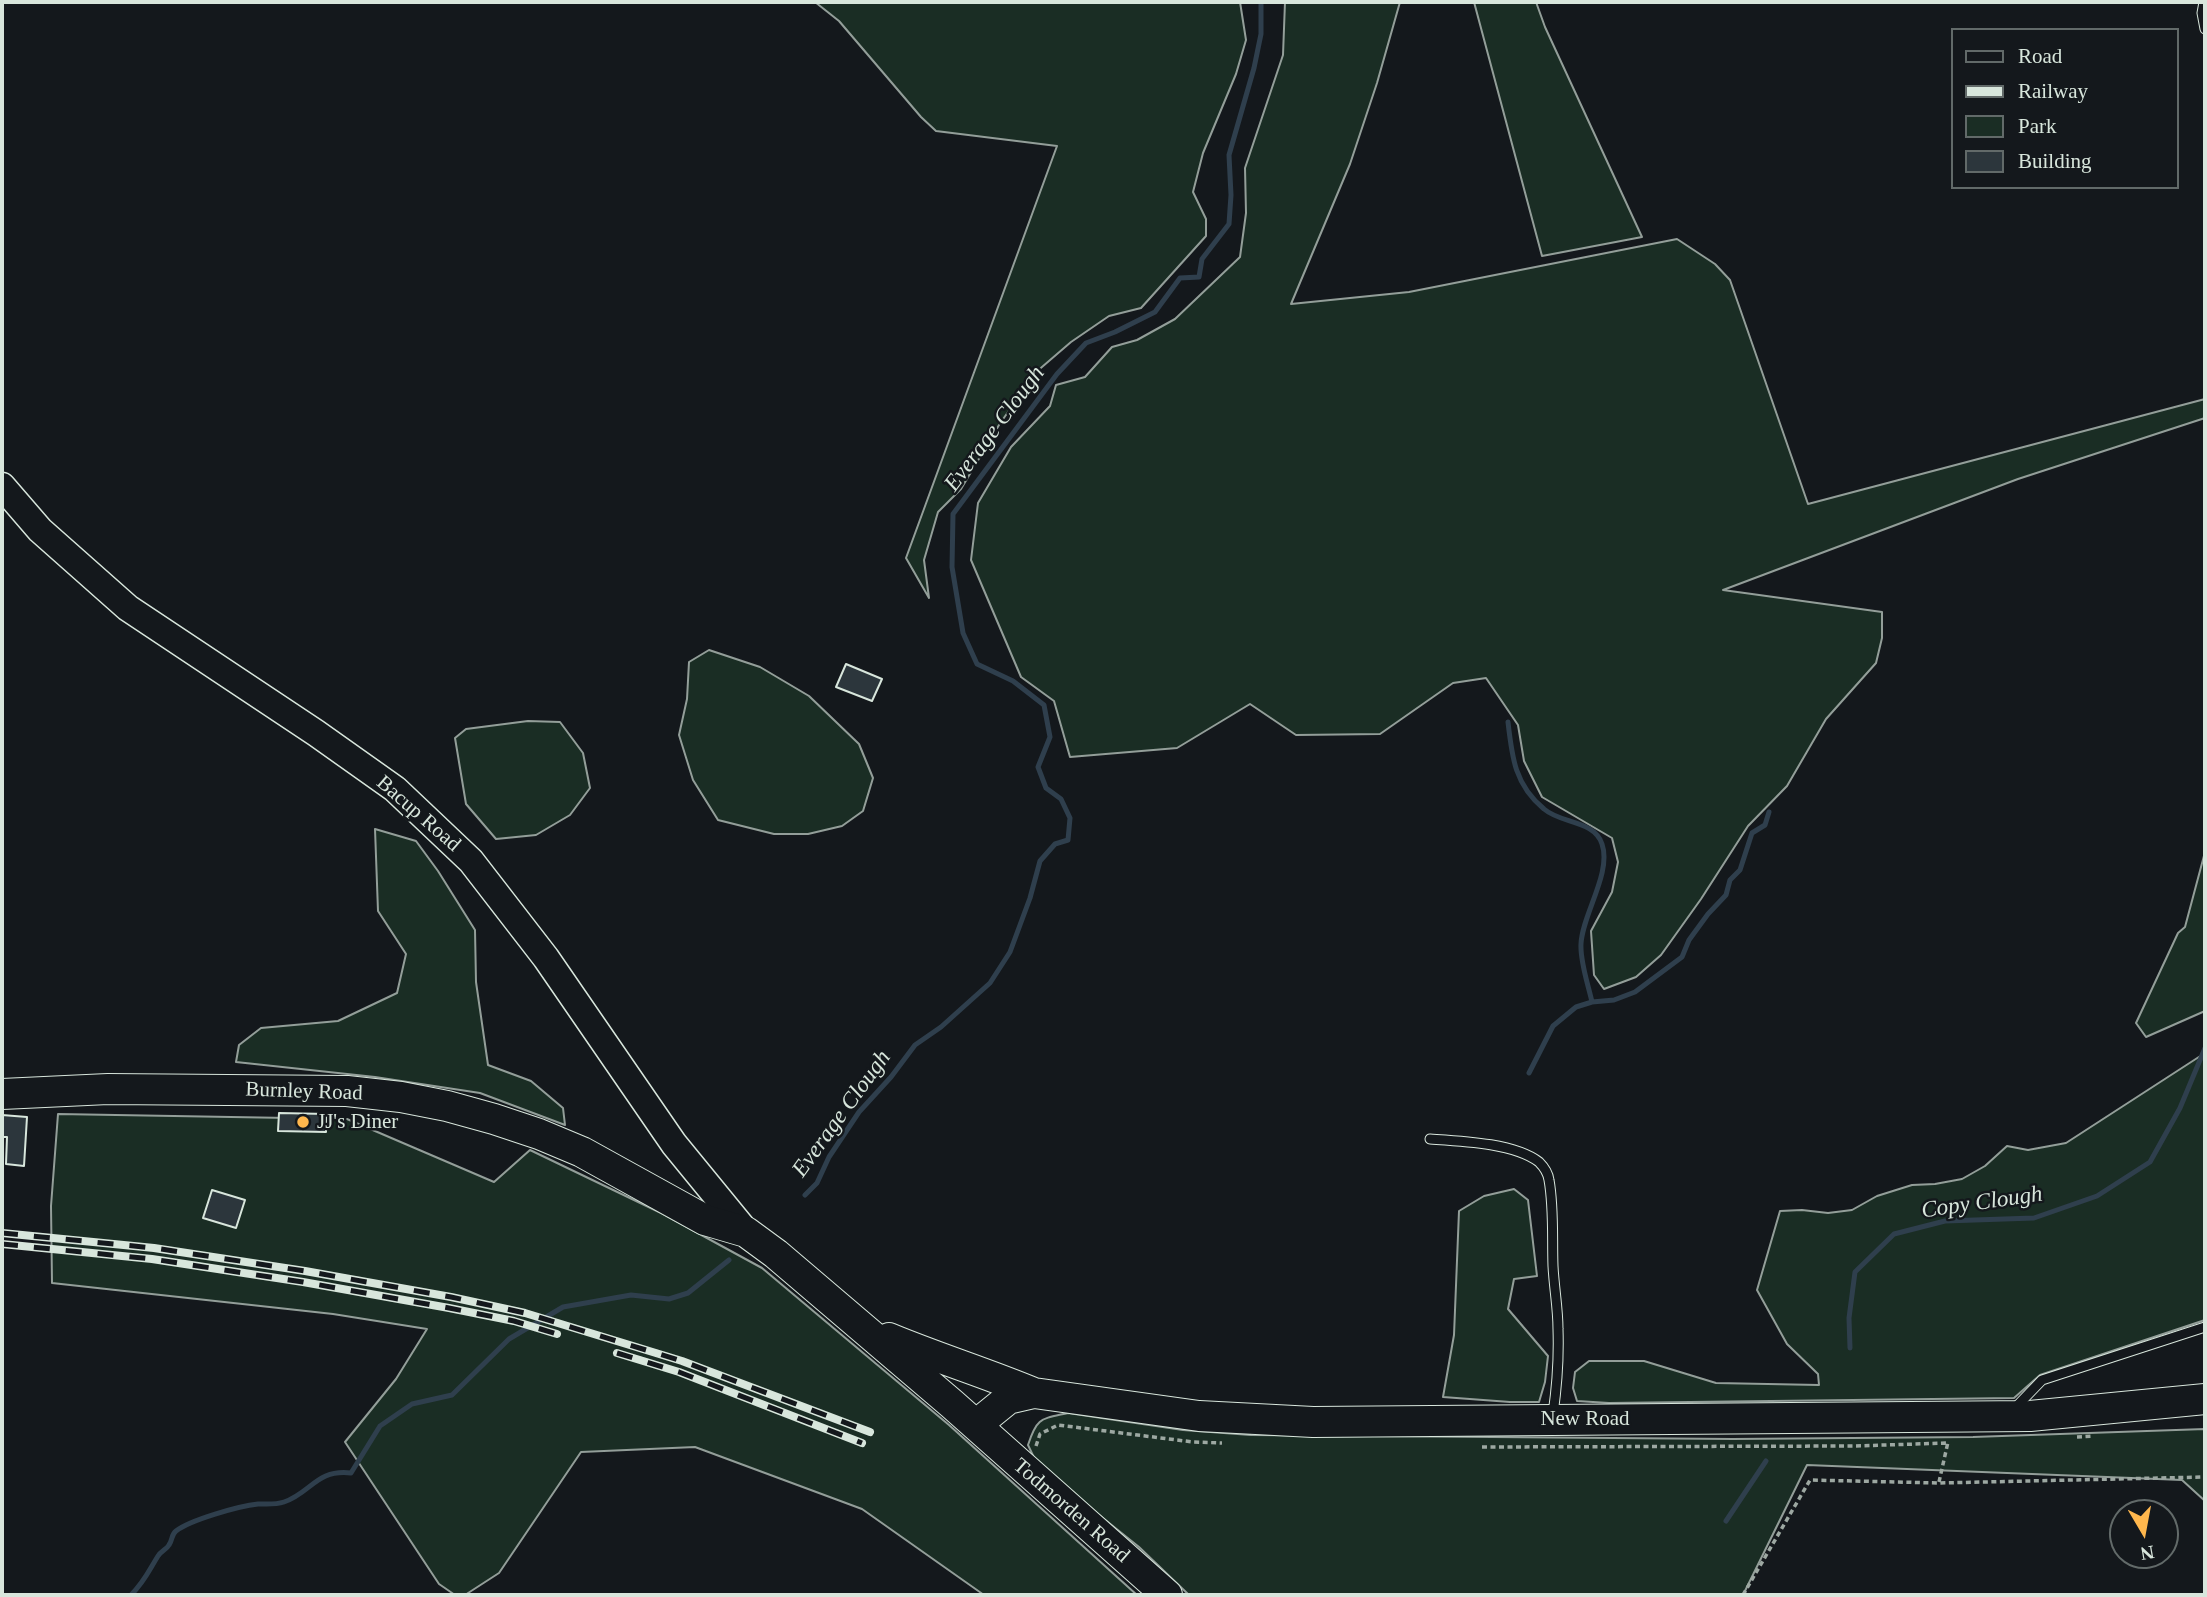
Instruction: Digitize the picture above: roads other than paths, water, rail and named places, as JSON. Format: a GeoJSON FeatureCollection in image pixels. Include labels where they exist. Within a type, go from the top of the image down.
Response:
{"type":"FeatureCollection","features":[{"type":"Feature","properties":{"kind":"highway","name":"Burnley Road"},"geometry":{"type":"LineString","coordinates":[[2,1094],[134,1089],[347,1091],[401,1097],[494,1119],[539,1134],[582,1152],[705,1220],[746,1231]]}},
{"type":"Feature","properties":{"kind":"highway","name":"Todmorden Road"},"geometry":{"type":"LineString","coordinates":[[746,1231],[863,1327],[1167,1595]]}},
{"type":"Feature","properties":{"kind":"highway"},"geometry":{"type":"LineString","coordinates":[[863,1327],[1034,1393]]}},
{"type":"Feature","properties":{"kind":"highway","name":"New Road"},"geometry":{"type":"LineString","coordinates":[[976,1425],[1008,1399],[1034,1393],[1199,1416],[1313,1422],[2030,1416],[2205,1399]]}},
{"type":"Feature","properties":{"kind":"main road","name":"Bacup Road"},"geometry":{"type":"LineString","coordinates":[[2,486],[40,530],[128,608],[395,789],[471,861],[546,958],[674,1144],[746,1231]]}},
{"type":"Feature","properties":{"kind":"lane"},"geometry":{"type":"LineString","coordinates":[[2204,2],[2202,13],[2205,29]]}},
{"type":"Feature","properties":{"kind":"lane"},"geometry":{"type":"LineString","coordinates":[[1430,1139],[1477,1142],[1509,1150],[1538,1161],[1549,1178],[1559,1328],[1552,1420]]}},
{"type":"Feature","properties":{"kind":"lane"},"geometry":{"type":"LineString","coordinates":[[2008,1416],[2042,1380],[2205,1327]]}},
{"type":"Feature","properties":{"kind":"waterway","name":"Everage Clough"},"geometry":{"type":"LineString","coordinates":[[805,1195],[817,1183],[829,1157],[859,1112],[891,1077],[915,1045],[941,1027],[990,983],[1010,952],[1040,861],[1055,844],[1068,840],[1070,818],[1061,799],[1046,788],[1038,767],[1050,737],[1044,705],[1013,681],[977,664],[963,633],[952,567],[953,514],[1057,374],[1086,343],[1155,312],[1180,278],[1199,277],[1202,259],[1229,224],[1229,155],[1254,68],[1261,34],[1261,2]]}},
{"type":"Feature","properties":{"kind":"waterway"},"geometry":{"type":"LineString","coordinates":[[1508,722],[1517,770],[1534,800],[1551,814],[1585,826],[1598,836],[1602,844],[1603,868],[1581,944],[1583,966],[1592,1002]]}},
{"type":"Feature","properties":{"kind":"waterway"},"geometry":{"type":"LineString","coordinates":[[1529,1073],[1553,1026],[1576,1007],[1614,1000],[1635,992],[1682,957],[1689,940],[1726,895],[1730,880],[1740,870],[1752,833],[1765,825],[1769,812]]}},
{"type":"Feature","properties":{"kind":"waterway","name":"Copy Clough"},"geometry":{"type":"LineString","coordinates":[[1850,1348],[1849,1318],[1855,1272],[1894,1234],[1945,1221],[2034,1218],[2097,1196],[2150,1162],[2180,1108],[2205,1048]]}},
{"type":"Feature","properties":{"kind":"waterway"},"geometry":{"type":"LineString","coordinates":[[131,1595],[176,1531],[192,1522],[227,1511],[284,1502],[322,1478],[351,1473],[380,1426],[412,1404],[452,1395],[509,1339],[563,1307],[631,1295],[669,1299],[688,1293],[729,1260]]}},
{"type":"Feature","properties":{"kind":"waterway","name":"Copy Clough"},"geometry":{"type":"LineString","coordinates":[[1726,1521],[1766,1461]]}},
{"type":"Feature","properties":{"kind":"railway"},"geometry":{"type":"LineString","coordinates":[[2,1233],[154,1248],[305,1271],[525,1313],[682,1361],[870,1432]]}},
{"type":"Feature","properties":{"kind":"railway"},"geometry":{"type":"LineString","coordinates":[[2,1244],[152,1259],[303,1282],[514,1321],[557,1334]]}},
{"type":"Feature","properties":{"kind":"railway"},"geometry":{"type":"LineString","coordinates":[[617,1353],[679,1372],[862,1443]]}},
{"type":"Feature","properties":{"kind":"place","name":"JJ's Diner"},"geometry":{"type":"Point","coordinates":[303,1122]}}]}
